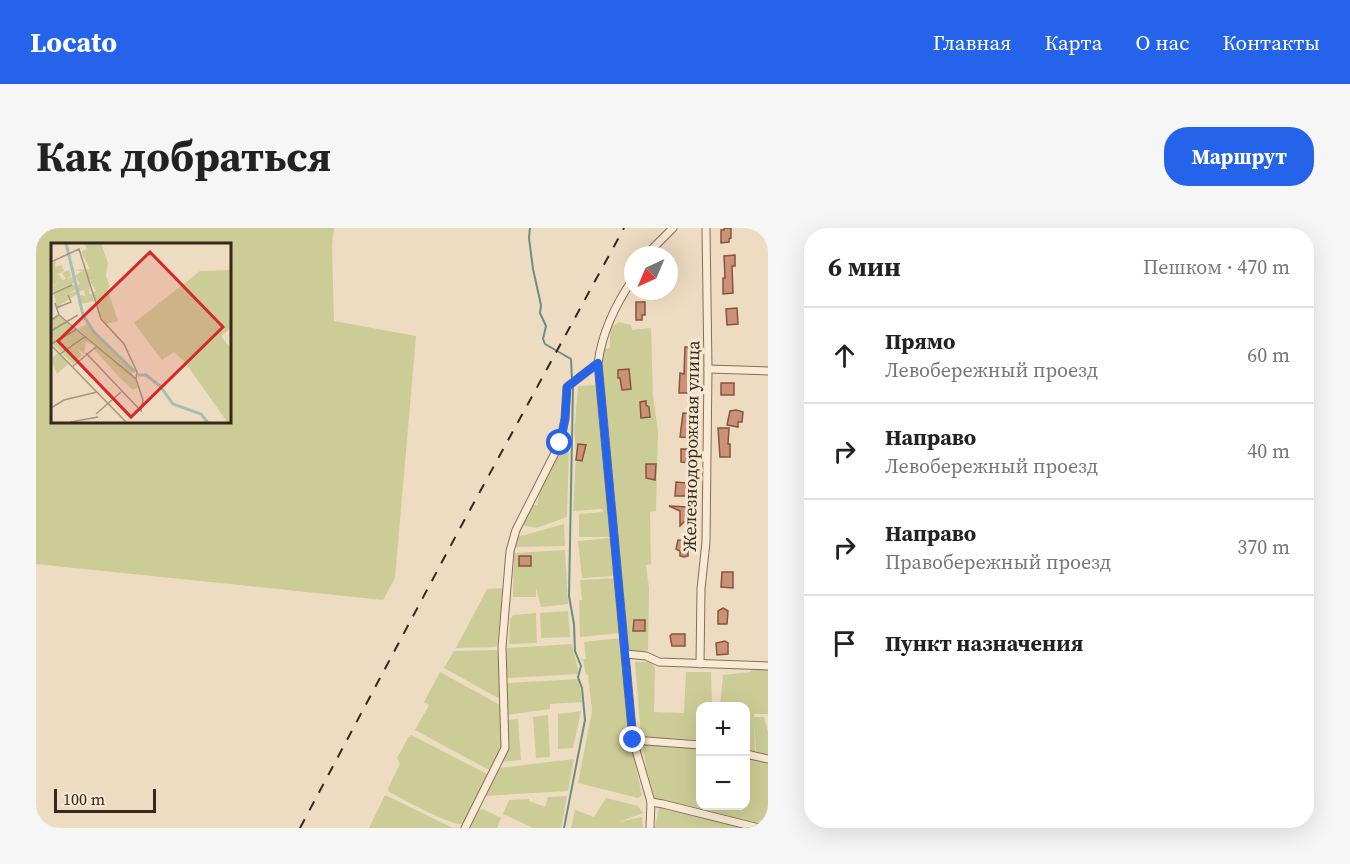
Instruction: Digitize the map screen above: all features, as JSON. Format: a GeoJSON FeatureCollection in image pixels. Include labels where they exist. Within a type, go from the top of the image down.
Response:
{"type":"FeatureCollection","features":[{"type":"Feature","properties":{"kind":"street"},"geometry":{"type":"LineString","coordinates":[[656,246],[673,228]]}},
{"type":"Feature","properties":{"kind":"street","name":"Железнодорожная улица"},"geometry":{"type":"LineString","coordinates":[[700,664],[706,542],[708,369],[706,228]]}},
{"type":"Feature","properties":{"kind":"street"},"geometry":{"type":"LineString","coordinates":[[624,295],[601,344],[598,363],[633,740],[651,802],[650,828]]}},
{"type":"Feature","properties":{"kind":"street"},"geometry":{"type":"LineString","coordinates":[[465,828],[505,748],[502,648],[510,551],[516,530],[560,443],[565,419],[567,387],[598,363]]}},
{"type":"Feature","properties":{"kind":"street"},"geometry":{"type":"LineString","coordinates":[[708,369],[768,371]]}},
{"type":"Feature","properties":{"kind":"street"},"geometry":{"type":"LineString","coordinates":[[626,654],[646,656],[659,662],[768,666]]}},
{"type":"Feature","properties":{"kind":"street"},"geometry":{"type":"LineString","coordinates":[[633,740],[696,745]]}},
{"type":"Feature","properties":{"kind":"street"},"geometry":{"type":"LineString","coordinates":[[750,755],[768,759]]}},
{"type":"Feature","properties":{"kind":"street"},"geometry":{"type":"LineString","coordinates":[[651,802],[759,828]]}},
{"type":"Feature","properties":{"kind":"green space"},"geometry":{"type":"Polygon","coordinates":[[[36,228],[334,228],[332,244],[334,321],[416,336],[395,578],[383,600],[36,564],[36,228]]]}},
{"type":"Feature","properties":{"kind":"green space"},"geometry":{"type":"Polygon","coordinates":[[[619,322],[631,325],[632,330],[651,328],[653,396],[658,431],[656,511],[650,512],[651,564],[646,565],[649,588],[648,651],[629,651],[602,367],[604,349],[610,348],[610,328],[619,322]]]}},
{"type":"Feature","properties":{"kind":"green space"},"geometry":{"type":"Polygon","coordinates":[[[598,385],[610,537],[579,537],[579,514],[603,512],[602,509],[573,511],[576,454],[574,424],[578,386],[598,385]]]}},
{"type":"Feature","properties":{"kind":"green space"},"geometry":{"type":"Polygon","coordinates":[[[560,448],[569,448],[567,517],[536,528],[522,525],[531,505],[537,505],[542,480],[560,448]]]}},
{"type":"Feature","properties":{"kind":"green space"},"geometry":{"type":"Polygon","coordinates":[[[564,524],[565,546],[514,547],[517,537],[564,524]]]}},
{"type":"Feature","properties":{"kind":"green space"},"geometry":{"type":"Polygon","coordinates":[[[611,538],[615,576],[582,578],[578,541],[611,538]]]}},
{"type":"Feature","properties":{"kind":"green space"},"geometry":{"type":"Polygon","coordinates":[[[565,550],[568,604],[541,607],[536,588],[536,597],[513,597],[514,553],[565,550]]]}},
{"type":"Feature","properties":{"kind":"green space"},"geometry":{"type":"Polygon","coordinates":[[[615,578],[621,633],[580,637],[579,600],[582,600],[580,580],[615,578]]]}},
{"type":"Feature","properties":{"kind":"green space"},"geometry":{"type":"Polygon","coordinates":[[[504,588],[497,645],[495,647],[456,648],[487,589],[504,588]]]}},
{"type":"Feature","properties":{"kind":"green space"},"geometry":{"type":"Polygon","coordinates":[[[568,611],[570,637],[541,638],[540,613],[568,611]]]}},
{"type":"Feature","properties":{"kind":"green space"},"geometry":{"type":"Polygon","coordinates":[[[536,613],[537,643],[509,644],[510,619],[513,615],[536,613]]]}},
{"type":"Feature","properties":{"kind":"green space"},"geometry":{"type":"Polygon","coordinates":[[[621,638],[630,742],[642,795],[638,798],[578,783],[592,711],[588,675],[586,675],[583,659],[586,659],[584,642],[621,638]]]}},
{"type":"Feature","properties":{"kind":"green space"},"geometry":{"type":"Polygon","coordinates":[[[572,644],[579,674],[506,678],[507,648],[572,644]]]}},
{"type":"Feature","properties":{"kind":"green space"},"geometry":{"type":"Polygon","coordinates":[[[496,650],[499,653],[500,699],[444,668],[454,651],[496,650]]]}},
{"type":"Feature","properties":{"kind":"green space"},"geometry":{"type":"Polygon","coordinates":[[[635,662],[650,662],[655,668],[654,712],[684,713],[686,672],[711,672],[712,702],[696,702],[696,740],[641,737],[635,662]]]}},
{"type":"Feature","properties":{"kind":"green space"},"geometry":{"type":"Polygon","coordinates":[[[751,670],[768,670],[768,714],[754,714],[754,717],[764,717],[768,732],[768,758],[756,751],[754,722],[755,754],[750,753],[750,702],[720,702],[723,675],[751,670]]]}},
{"type":"Feature","properties":{"kind":"green space"},"geometry":{"type":"Polygon","coordinates":[[[440,672],[500,705],[501,749],[491,771],[415,730],[429,705],[424,702],[440,672]]]}},
{"type":"Feature","properties":{"kind":"green space"},"geometry":{"type":"Polygon","coordinates":[[[579,679],[582,702],[550,704],[550,709],[507,715],[506,683],[579,679]]]}},
{"type":"Feature","properties":{"kind":"green space"},"geometry":{"type":"Polygon","coordinates":[[[581,711],[573,748],[558,749],[558,714],[581,711]]]}},
{"type":"Feature","properties":{"kind":"green space"},"geometry":{"type":"Polygon","coordinates":[[[548,715],[550,757],[536,758],[533,717],[548,715]]]}},
{"type":"Feature","properties":{"kind":"green space"},"geometry":{"type":"Polygon","coordinates":[[[518,719],[521,760],[501,762],[507,720],[518,719]]]}},
{"type":"Feature","properties":{"kind":"green space"},"geometry":{"type":"Polygon","coordinates":[[[411,735],[489,775],[463,824],[438,817],[389,792],[388,788],[400,764],[397,758],[411,735]]]}},
{"type":"Feature","properties":{"kind":"green space"},"geometry":{"type":"Polygon","coordinates":[[[654,743],[696,748],[696,810],[655,799],[646,767],[643,745],[654,743]]]}},
{"type":"Feature","properties":{"kind":"green space"},"geometry":{"type":"Polygon","coordinates":[[[750,758],[768,762],[768,828],[698,810],[750,810],[750,758]]]}},
{"type":"Feature","properties":{"kind":"green space"},"geometry":{"type":"Polygon","coordinates":[[[574,759],[568,791],[484,796],[499,768],[574,759]]]}},
{"type":"Feature","properties":{"kind":"green space"},"geometry":{"type":"Polygon","coordinates":[[[385,795],[453,828],[369,828],[385,795]]]}},
{"type":"Feature","properties":{"kind":"green space"},"geometry":{"type":"Polygon","coordinates":[[[567,796],[561,828],[533,828],[503,814],[509,800],[529,799],[545,807],[548,797],[567,796]]]}},
{"type":"Feature","properties":{"kind":"green space"},"geometry":{"type":"Polygon","coordinates":[[[606,798],[638,806],[643,813],[619,822],[642,817],[643,828],[571,828],[575,810],[594,817],[606,798]]]}},
{"type":"Feature","properties":{"kind":"green space"},"geometry":{"type":"Polygon","coordinates":[[[659,807],[664,807],[745,828],[655,828],[659,807]]]}},
{"type":"Feature","properties":{"kind":"green space"},"geometry":{"type":"Polygon","coordinates":[[[483,809],[501,818],[497,828],[467,828],[476,811],[483,809]]]}},
{"type":"Feature","properties":{"kind":"building"},"geometry":{"type":"Polygon","coordinates":[[[731,228],[731,238],[729,242],[721,243],[721,230],[731,228]]]}},
{"type":"Feature","properties":{"kind":"building"},"geometry":{"type":"Polygon","coordinates":[[[735,255],[735,266],[732,266],[733,293],[723,294],[724,256],[735,255]]]}},
{"type":"Feature","properties":{"kind":"building"},"geometry":{"type":"Polygon","coordinates":[[[636,302],[645,302],[645,315],[642,315],[642,320],[636,320],[636,302]]]}},
{"type":"Feature","properties":{"kind":"building"},"geometry":{"type":"Polygon","coordinates":[[[737,308],[738,324],[727,325],[726,309],[737,308]]]}},
{"type":"Feature","properties":{"kind":"building"},"geometry":{"type":"Polygon","coordinates":[[[685,347],[695,347],[695,360],[692,360],[693,378],[691,393],[679,393],[680,373],[684,374],[685,347]]]}},
{"type":"Feature","properties":{"kind":"building"},"geometry":{"type":"Polygon","coordinates":[[[629,369],[631,389],[622,390],[618,370],[629,369]]]}},
{"type":"Feature","properties":{"kind":"building"},"geometry":{"type":"Polygon","coordinates":[[[721,383],[734,383],[734,395],[721,395],[721,383]]]}},
{"type":"Feature","properties":{"kind":"building"},"geometry":{"type":"Polygon","coordinates":[[[646,401],[650,417],[641,418],[640,402],[646,401]]]}},
{"type":"Feature","properties":{"kind":"building"},"geometry":{"type":"Polygon","coordinates":[[[730,411],[743,412],[742,422],[738,422],[738,427],[727,425],[730,411]]]}},
{"type":"Feature","properties":{"kind":"building"},"geometry":{"type":"Polygon","coordinates":[[[683,413],[693,414],[693,438],[680,437],[683,413]]]}},
{"type":"Feature","properties":{"kind":"building"},"geometry":{"type":"Polygon","coordinates":[[[718,428],[729,428],[730,457],[720,457],[718,428]]]}},
{"type":"Feature","properties":{"kind":"building"},"geometry":{"type":"Polygon","coordinates":[[[578,444],[586,445],[582,461],[576,460],[578,444]]]}},
{"type":"Feature","properties":{"kind":"building"},"geometry":{"type":"Polygon","coordinates":[[[681,449],[691,449],[691,463],[681,462],[681,449]]]}},
{"type":"Feature","properties":{"kind":"building"},"geometry":{"type":"Polygon","coordinates":[[[646,464],[656,464],[655,480],[646,478],[646,464]]]}},
{"type":"Feature","properties":{"kind":"building"},"geometry":{"type":"Polygon","coordinates":[[[676,482],[686,483],[686,496],[675,496],[676,482]]]}},
{"type":"Feature","properties":{"kind":"building"},"geometry":{"type":"Polygon","coordinates":[[[669,506],[688,507],[689,522],[684,522],[680,526],[680,511],[669,506]]]}},
{"type":"Feature","properties":{"kind":"building"},"geometry":{"type":"Polygon","coordinates":[[[678,540],[688,541],[688,556],[680,556],[680,551],[676,549],[678,540]]]}},
{"type":"Feature","properties":{"kind":"building"},"geometry":{"type":"Polygon","coordinates":[[[519,556],[531,556],[531,566],[519,566],[519,556]]]}},
{"type":"Feature","properties":{"kind":"building"},"geometry":{"type":"Polygon","coordinates":[[[722,572],[733,572],[733,588],[721,587],[722,572]]]}},
{"type":"Feature","properties":{"kind":"building"},"geometry":{"type":"Polygon","coordinates":[[[723,608],[728,611],[727,624],[718,624],[718,611],[723,608]]]}},
{"type":"Feature","properties":{"kind":"building"},"geometry":{"type":"Polygon","coordinates":[[[634,620],[645,620],[645,631],[633,631],[634,620]]]}},
{"type":"Feature","properties":{"kind":"building"},"geometry":{"type":"Polygon","coordinates":[[[685,634],[685,646],[672,646],[670,636],[685,634]]]}},
{"type":"Feature","properties":{"kind":"building"},"geometry":{"type":"Polygon","coordinates":[[[725,641],[728,643],[728,654],[717,655],[716,643],[725,641]]]}},
{"type":"Feature","properties":{"kind":"waterway"},"geometry":{"type":"LineString","coordinates":[[530,228],[529,238],[541,305],[540,313],[546,326],[543,339],[545,344],[571,359],[572,380]]}},
{"type":"Feature","properties":{"kind":"waterway"},"geometry":{"type":"LineString","coordinates":[[564,828],[585,720],[582,688],[578,677],[581,666],[575,651],[574,624],[569,596],[573,386]]}},
{"type":"Feature","properties":{"kind":"railway"},"geometry":{"type":"LineString","coordinates":[[300,828],[624,228]]}},
{"type":"Feature","properties":{"kind":"route"},"geometry":{"type":"LineString","coordinates":[[560,443],[565,419],[567,387],[598,363],[633,740]]}}]}
